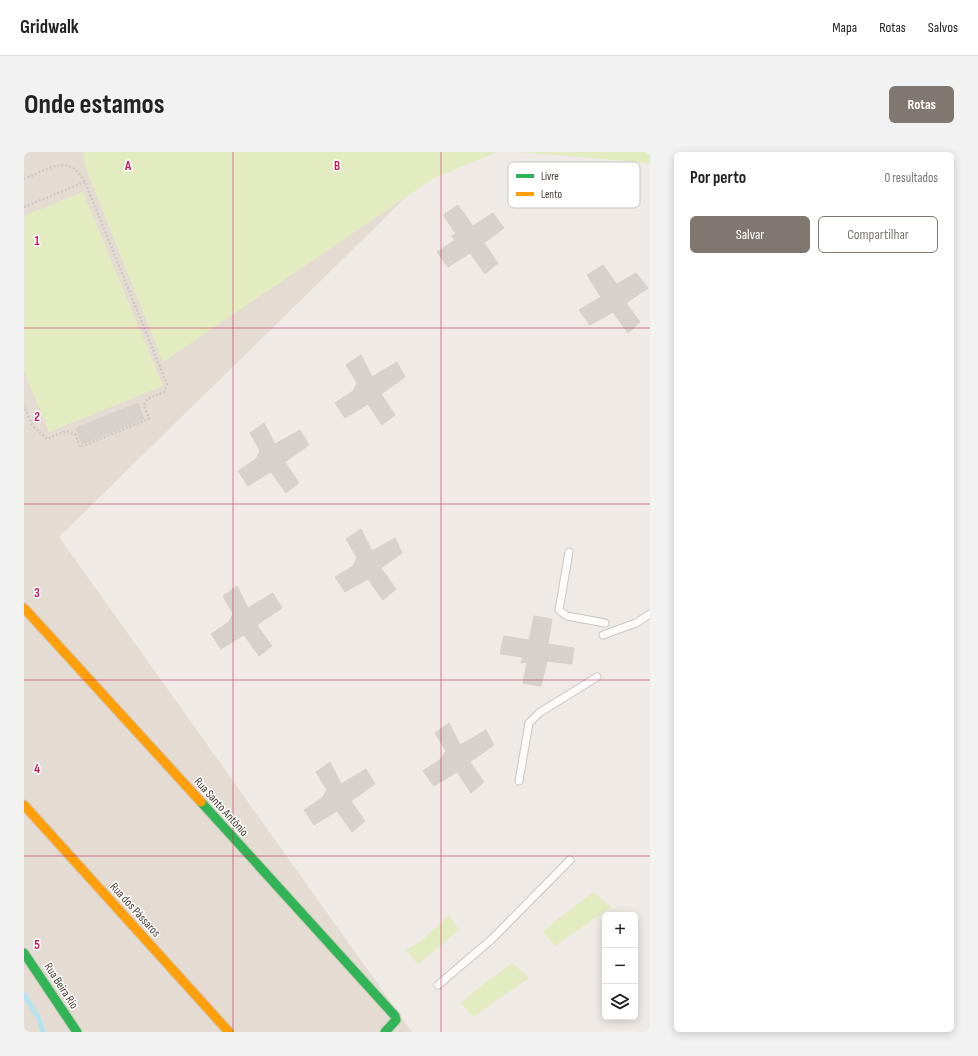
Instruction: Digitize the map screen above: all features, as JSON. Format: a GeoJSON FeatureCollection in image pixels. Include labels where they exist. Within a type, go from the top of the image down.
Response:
{"type":"FeatureCollection","features":[{"type":"Feature","properties":{"kind":"street","name":"Rua Santo Antônio"},"geometry":{"type":"LineString","coordinates":[[24,608],[395,1016],[395,1023],[385,1032]]}},
{"type":"Feature","properties":{"kind":"street","name":"Rua dos Pássaros"},"geometry":{"type":"LineString","coordinates":[[24,805],[229,1032]]}},
{"type":"Feature","properties":{"kind":"street","name":"Rua Beira Rio"},"geometry":{"type":"LineString","coordinates":[[24,953],[77,1032]]}},
{"type":"Feature","properties":{"kind":"lane"},"geometry":{"type":"LineString","coordinates":[[569,552],[559,610],[567,616],[605,623]]}},
{"type":"Feature","properties":{"kind":"lane"},"geometry":{"type":"LineString","coordinates":[[603,635],[636,623],[650,614]]}},
{"type":"Feature","properties":{"kind":"lane"},"geometry":{"type":"LineString","coordinates":[[519,781],[528,722],[539,713],[597,678]]}},
{"type":"Feature","properties":{"kind":"lane"},"geometry":{"type":"LineString","coordinates":[[438,985],[492,939],[570,860]]}},
{"type":"Feature","properties":{"kind":"path"},"geometry":{"type":"LineString","coordinates":[[24,179],[58,165],[69,166],[79,173],[85,182],[167,384],[164,392],[147,399],[144,405],[150,419],[80,447],[75,434],[66,431],[47,439],[32,425],[24,406]]}},
{"type":"Feature","properties":{"kind":"path"},"geometry":{"type":"LineString","coordinates":[[24,207],[85,182]]}},
{"type":"Feature","properties":{"kind":"shaded area"},"geometry":{"type":"Polygon","coordinates":[[[24,152],[452,152],[59,537],[412,1032],[24,1032],[24,152]]]}},
{"type":"Feature","properties":{"kind":"green space"},"geometry":{"type":"Polygon","coordinates":[[[83,152],[498,152],[434,178],[163,362],[84,163],[83,152]]]}},
{"type":"Feature","properties":{"kind":"green space"},"geometry":{"type":"Polygon","coordinates":[[[519,152],[650,152],[650,163],[519,152]]]}},
{"type":"Feature","properties":{"kind":"green space"},"geometry":{"type":"Polygon","coordinates":[[[83,192],[163,386],[49,432],[24,371],[24,216],[83,192]]]}},
{"type":"Feature","properties":{"kind":"green space"},"geometry":{"type":"Polygon","coordinates":[[[594,892],[611,907],[555,946],[543,932],[594,892]]]}},
{"type":"Feature","properties":{"kind":"green space"},"geometry":{"type":"Polygon","coordinates":[[[449,915],[459,930],[418,965],[406,950],[421,941],[449,915]]]}},
{"type":"Feature","properties":{"kind":"green space"},"geometry":{"type":"Polygon","coordinates":[[[512,963],[529,978],[473,1017],[461,1003],[512,963]]]}},
{"type":"Feature","properties":{"kind":"building"},"geometry":{"type":"Polygon","coordinates":[[[458,205],[473,226],[493,213],[504,228],[484,243],[498,263],[485,274],[470,253],[448,267],[437,252],[455,240],[451,236],[456,234],[443,215],[458,205]]]}},
{"type":"Feature","properties":{"kind":"building"},"geometry":{"type":"Polygon","coordinates":[[[603,265],[617,284],[636,273],[648,288],[626,303],[640,322],[628,333],[613,312],[590,325],[579,310],[601,297],[587,275],[603,265]]]}},
{"type":"Feature","properties":{"kind":"building"},"geometry":{"type":"Polygon","coordinates":[[[361,355],[372,377],[397,362],[405,377],[381,394],[395,415],[382,425],[368,404],[345,418],[335,403],[353,391],[357,383],[346,365],[361,355]]]}},
{"type":"Feature","properties":{"kind":"building"},"geometry":{"type":"Polygon","coordinates":[[[138,403],[144,419],[82,444],[76,428],[138,403]]]}},
{"type":"Feature","properties":{"kind":"building"},"geometry":{"type":"Polygon","coordinates":[[[264,423],[275,444],[300,430],[309,445],[285,462],[299,483],[286,493],[271,472],[248,486],[238,471],[256,459],[260,451],[250,433],[264,423]]]}},
{"type":"Feature","properties":{"kind":"building"},"geometry":{"type":"Polygon","coordinates":[[[361,529],[372,551],[395,538],[402,553],[381,568],[396,589],[383,600],[368,579],[345,592],[335,577],[353,566],[357,558],[346,539],[361,529]]]}},
{"type":"Feature","properties":{"kind":"building"},"geometry":{"type":"Polygon","coordinates":[[[237,586],[248,608],[273,593],[282,608],[257,625],[272,646],[259,656],[244,635],[221,649],[211,634],[229,622],[233,614],[223,596],[237,586]]]}},
{"type":"Feature","properties":{"kind":"building"},"geometry":{"type":"Polygon","coordinates":[[[534,616],[552,619],[548,644],[574,648],[572,664],[547,661],[541,686],[523,683],[527,662],[521,663],[523,657],[500,654],[504,636],[529,640],[534,616]]]}},
{"type":"Feature","properties":{"kind":"building"},"geometry":{"type":"Polygon","coordinates":[[[449,723],[460,745],[486,730],[494,745],[470,762],[484,782],[471,793],[457,772],[434,786],[423,771],[441,759],[446,751],[435,733],[449,723]]]}},
{"type":"Feature","properties":{"kind":"building"},"geometry":{"type":"Polygon","coordinates":[[[330,762],[341,784],[366,769],[375,784],[351,801],[365,821],[352,832],[337,811],[314,825],[304,810],[322,798],[327,790],[316,772],[330,762]]]}},
{"type":"Feature","properties":{"kind":"waterway"},"geometry":{"type":"LineString","coordinates":[[24,994],[39,1019],[43,1032]]}},
{"type":"Feature","properties":{"kind":"traffic: fast"},"geometry":{"type":"LineString","coordinates":[[201,802],[395,1016],[396,1020],[385,1032]]}},
{"type":"Feature","properties":{"kind":"traffic: fast"},"geometry":{"type":"LineString","coordinates":[[24,953],[77,1032]]}},
{"type":"Feature","properties":{"kind":"traffic: slow"},"geometry":{"type":"LineString","coordinates":[[24,608],[201,802]]}},
{"type":"Feature","properties":{"kind":"traffic: slow"},"geometry":{"type":"LineString","coordinates":[[24,805],[229,1032]]}}]}
